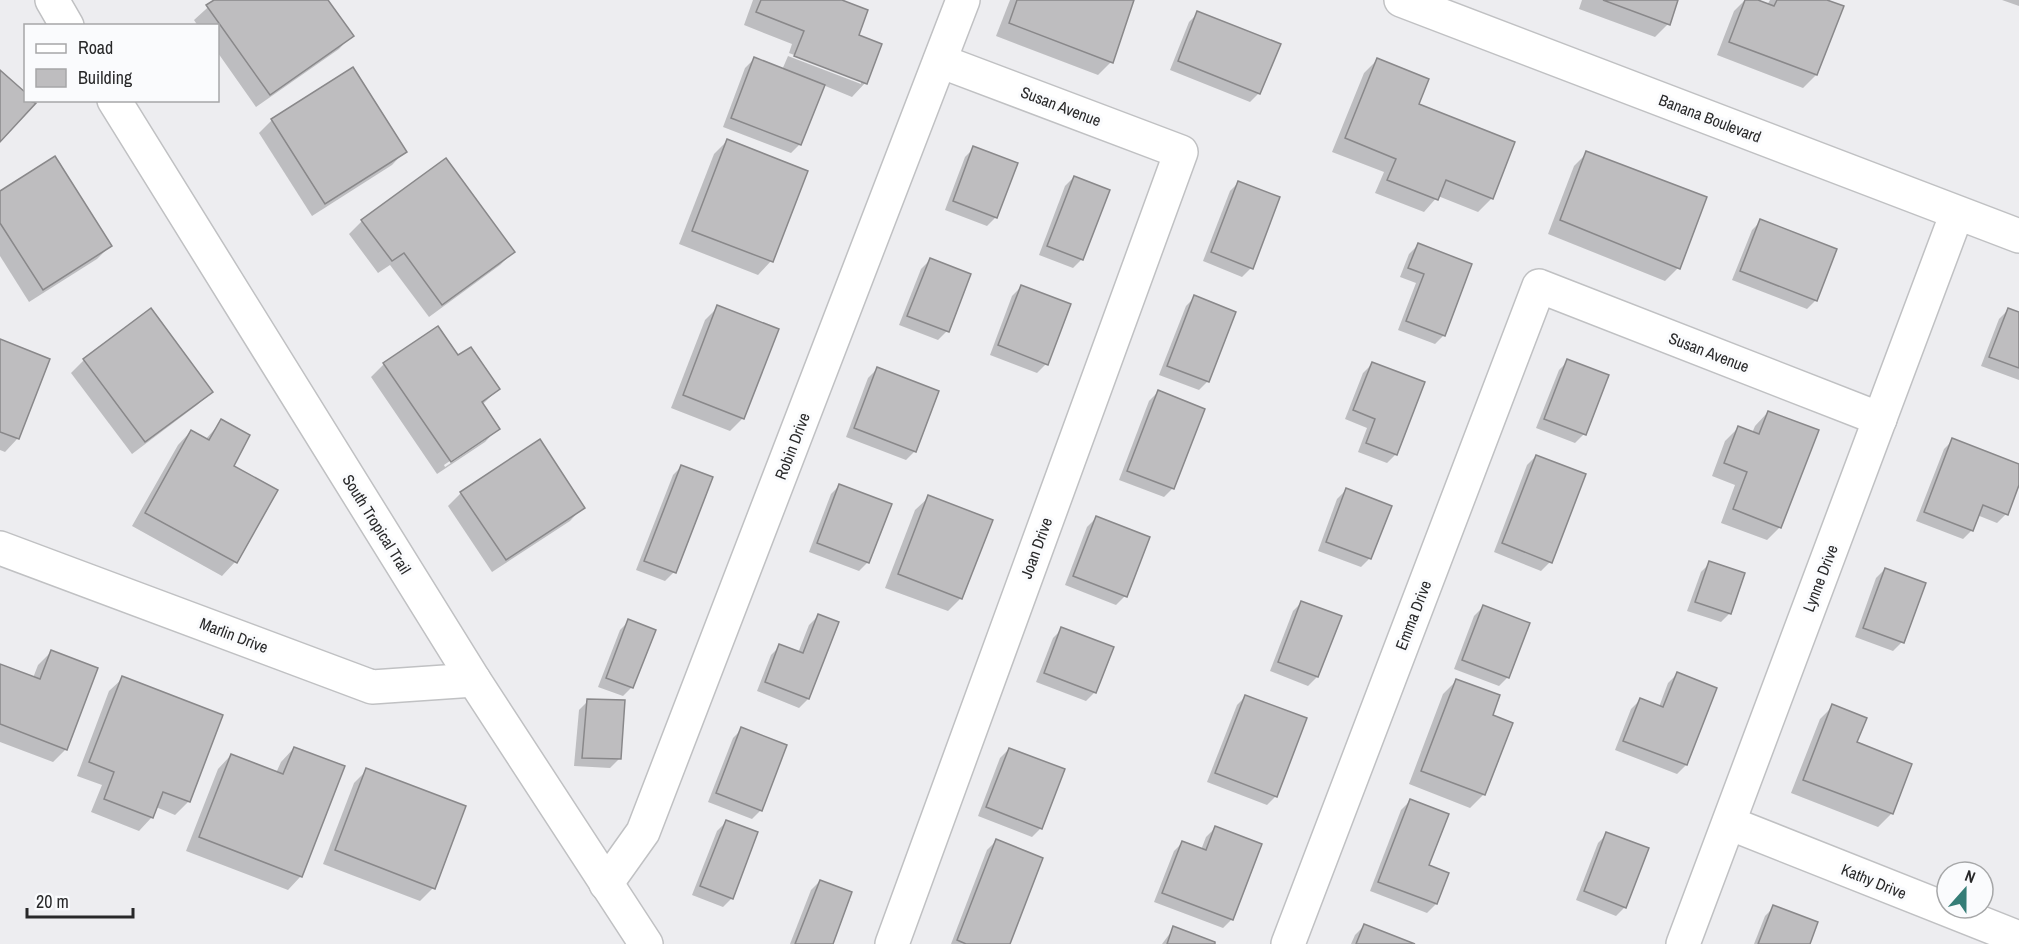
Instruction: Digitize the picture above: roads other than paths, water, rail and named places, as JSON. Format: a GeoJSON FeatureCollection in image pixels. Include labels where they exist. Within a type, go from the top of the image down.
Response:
{"type":"FeatureCollection","features":[{"type":"Feature","properties":{"kind":"street"},"geometry":{"type":"LineString","coordinates":[[52,0],[66,24]]}},
{"type":"Feature","properties":{"kind":"street","name":"Robin Drive"},"geometry":{"type":"LineString","coordinates":[[606,884],[643,832],[963,0]]}},
{"type":"Feature","properties":{"kind":"street","name":"Banana Boulevard"},"geometry":{"type":"LineString","coordinates":[[1402,0],[2019,236]]}},
{"type":"Feature","properties":{"kind":"street","name":"Susan Avenue"},"geometry":{"type":"LineString","coordinates":[[940,60],[1181,152]]}},
{"type":"Feature","properties":{"kind":"street","name":"South Tropical Trail"},"geometry":{"type":"LineString","coordinates":[[115,102],[474,680],[646,944]]}},
{"type":"Feature","properties":{"kind":"street","name":"Joan Drive"},"geometry":{"type":"LineString","coordinates":[[892,944],[1181,152]]}},
{"type":"Feature","properties":{"kind":"street","name":"Lynne Drive"},"geometry":{"type":"LineString","coordinates":[[1683,944],[1957,213]]}},
{"type":"Feature","properties":{"kind":"street","name":"Susan Avenue"},"geometry":{"type":"LineString","coordinates":[[1539,286],[1880,419]]}},
{"type":"Feature","properties":{"kind":"street","name":"Emma Drive"},"geometry":{"type":"LineString","coordinates":[[1288,944],[1539,286]]}},
{"type":"Feature","properties":{"kind":"street","name":"Marlin Drive"},"geometry":{"type":"LineString","coordinates":[[0,548],[372,687],[474,680]]}},
{"type":"Feature","properties":{"kind":"street","name":"Kathy Drive"},"geometry":{"type":"LineString","coordinates":[[1729,823],[2019,938]]}}]}
